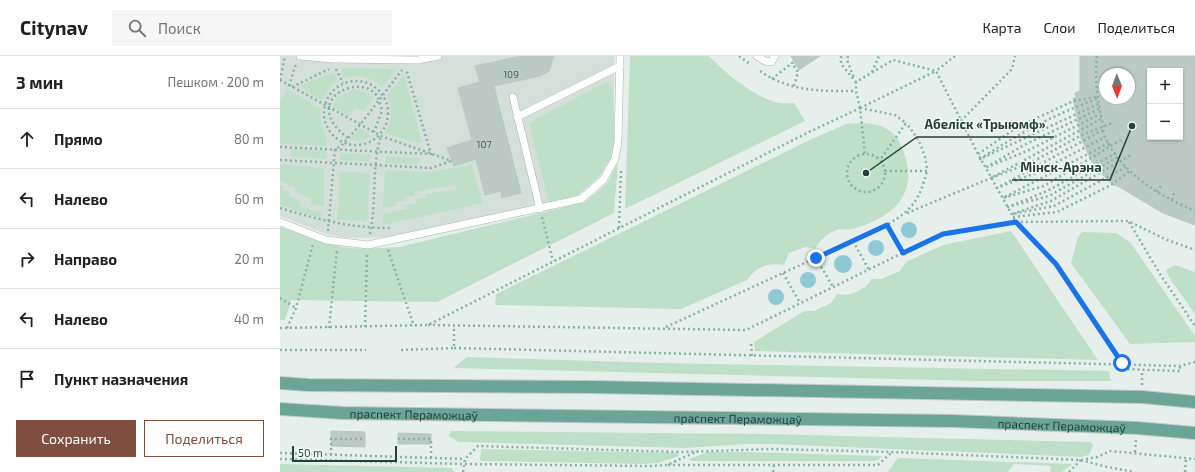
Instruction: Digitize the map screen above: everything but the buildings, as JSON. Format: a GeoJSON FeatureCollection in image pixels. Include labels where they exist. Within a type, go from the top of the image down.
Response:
{"type":"FeatureCollection","features":[{"type":"Feature","properties":{"kind":"main road"},"geometry":{"type":"LineString","coordinates":[[280,383],[308,385],[600,388],[1142,397],[1195,402]]}},
{"type":"Feature","properties":{"kind":"main road","name":"праспект Пераможцаў"},"geometry":{"type":"LineString","coordinates":[[280,410],[343,413],[953,421],[1137,428],[1195,432]]}},
{"type":"Feature","properties":{"kind":"lane"},"geometry":{"type":"LineString","coordinates":[[300,56],[358,60],[418,60],[438,56]]}},
{"type":"Feature","properties":{"kind":"lane"},"geometry":{"type":"LineString","coordinates":[[280,222],[316,236],[338,242],[368,245],[581,199],[603,180],[615,159],[618,142],[620,56]]}},
{"type":"Feature","properties":{"kind":"lane"},"geometry":{"type":"LineString","coordinates":[[757,56],[765,61],[771,62],[775,56]]}},
{"type":"Feature","properties":{"kind":"lane"},"geometry":{"type":"LineString","coordinates":[[518,117],[620,66]]}},
{"type":"Feature","properties":{"kind":"lane"},"geometry":{"type":"LineString","coordinates":[[512,97],[540,209]]}},
{"type":"Feature","properties":{"kind":"path"},"geometry":{"type":"LineString","coordinates":[[280,160],[431,168],[452,161],[380,135],[290,87],[280,80],[285,56]]}},
{"type":"Feature","properties":{"kind":"path"},"geometry":{"type":"LineString","coordinates":[[739,56],[772,79],[794,86],[809,90],[856,91]]}},
{"type":"Feature","properties":{"kind":"path"},"geometry":{"type":"LineString","coordinates":[[841,56],[841,64],[856,82]]}},
{"type":"Feature","properties":{"kind":"path"},"geometry":{"type":"LineString","coordinates":[[848,56],[847,60],[856,82],[865,154]]}},
{"type":"Feature","properties":{"kind":"path"},"geometry":{"type":"LineString","coordinates":[[871,73],[879,56]]}},
{"type":"Feature","properties":{"kind":"path"},"geometry":{"type":"LineString","coordinates":[[856,82],[898,56]]}},
{"type":"Feature","properties":{"kind":"path"},"geometry":{"type":"LineString","coordinates":[[428,325],[809,132],[936,71],[956,56]]}},
{"type":"Feature","properties":{"kind":"path"},"geometry":{"type":"LineString","coordinates":[[961,121],[1012,69],[1015,56]]}},
{"type":"Feature","properties":{"kind":"path"},"geometry":{"type":"LineString","coordinates":[[1097,56],[1095,69],[1097,98],[1103,130],[1108,143],[1121,162],[1130,171],[1158,192],[1195,212]]}},
{"type":"Feature","properties":{"kind":"path"},"geometry":{"type":"LineString","coordinates":[[290,87],[334,66],[358,60]]}},
{"type":"Feature","properties":{"kind":"path"},"geometry":{"type":"LineString","coordinates":[[893,60],[936,71],[980,159],[1012,216],[1056,264],[1122,363],[1122,369],[1180,371],[1180,366]]}},
{"type":"Feature","properties":{"kind":"path"},"geometry":{"type":"LineString","coordinates":[[772,79],[793,62],[798,72],[794,86]]}},
{"type":"Feature","properties":{"kind":"path"},"geometry":{"type":"LineString","coordinates":[[290,87],[296,64]]}},
{"type":"Feature","properties":{"kind":"path"},"geometry":{"type":"LineString","coordinates":[[334,66],[343,83]]}},
{"type":"Feature","properties":{"kind":"path"},"geometry":{"type":"LineString","coordinates":[[335,148],[344,143],[360,125],[379,102],[382,94],[405,66],[431,154]]}},
{"type":"Feature","properties":{"kind":"path"},"geometry":{"type":"LineString","coordinates":[[280,208],[329,223],[372,228],[376,152],[380,135],[385,126],[388,115],[387,104],[382,94],[375,86],[365,82],[354,80],[343,83],[334,88],[327,97],[324,106],[324,118],[327,129],[334,137],[344,143],[363,144],[372,141],[380,135]]}},
{"type":"Feature","properties":{"kind":"path"},"geometry":{"type":"LineString","coordinates":[[348,138],[332,123],[329,108],[334,97],[344,89],[357,86],[370,90],[376,95],[379,102],[382,111],[374,132]]}},
{"type":"Feature","properties":{"kind":"path"},"geometry":{"type":"LineString","coordinates":[[978,154],[1016,128],[1072,101],[1097,98]]}},
{"type":"Feature","properties":{"kind":"path"},"geometry":{"type":"LineString","coordinates":[[980,159],[1019,134],[1097,98]]}},
{"type":"Feature","properties":{"kind":"path"},"geometry":{"type":"LineString","coordinates":[[980,159],[1098,104]]}},
{"type":"Feature","properties":{"kind":"path"},"geometry":{"type":"LineString","coordinates":[[860,108],[895,115],[906,123],[920,140],[927,162],[927,171],[921,191],[907,213]]}},
{"type":"Feature","properties":{"kind":"path"},"geometry":{"type":"LineString","coordinates":[[985,168],[1031,142],[1099,109]]}},
{"type":"Feature","properties":{"kind":"path"},"geometry":{"type":"LineString","coordinates":[[985,168],[1027,150],[1100,114]]}},
{"type":"Feature","properties":{"kind":"path"},"geometry":{"type":"LineString","coordinates":[[991,178],[1101,119]]}},
{"type":"Feature","properties":{"kind":"path"},"geometry":{"type":"LineString","coordinates":[[880,160],[906,123]]}},
{"type":"Feature","properties":{"kind":"path"},"geometry":{"type":"LineString","coordinates":[[665,328],[887,225],[907,213],[1032,162],[1082,134],[1112,123]]}},
{"type":"Feature","properties":{"kind":"path"},"geometry":{"type":"LineString","coordinates":[[997,188],[1103,130]]}},
{"type":"Feature","properties":{"kind":"path"},"geometry":{"type":"LineString","coordinates":[[997,188],[1038,172],[1105,137]]}},
{"type":"Feature","properties":{"kind":"path"},"geometry":{"type":"LineString","coordinates":[[1003,198],[1044,186],[1121,140]]}},
{"type":"Feature","properties":{"kind":"path"},"geometry":{"type":"LineString","coordinates":[[1003,198],[1108,143]]}},
{"type":"Feature","properties":{"kind":"path"},"geometry":{"type":"LineString","coordinates":[[280,147],[335,148],[376,152],[431,154]]}},
{"type":"Feature","properties":{"kind":"path"},"geometry":{"type":"LineString","coordinates":[[329,223],[335,148]]}},
{"type":"Feature","properties":{"kind":"path"},"geometry":{"type":"LineString","coordinates":[[1008,207],[1047,191],[1116,153]]}},
{"type":"Feature","properties":{"kind":"path"},"geometry":{"type":"LineString","coordinates":[[865,154],[874,156],[880,160],[885,171],[882,183],[877,188],[865,192],[854,188],[847,178],[848,166],[856,156],[865,154]]}},
{"type":"Feature","properties":{"kind":"path"},"geometry":{"type":"LineString","coordinates":[[1012,216],[1051,201],[1131,155]]}},
{"type":"Feature","properties":{"kind":"path"},"geometry":{"type":"LineString","coordinates":[[1008,207],[1049,196],[1118,157]]}},
{"type":"Feature","properties":{"kind":"path"},"geometry":{"type":"LineString","coordinates":[[1012,216],[1054,206],[1126,167]]}},
{"type":"Feature","properties":{"kind":"path"},"geometry":{"type":"LineString","coordinates":[[885,171],[927,171]]}},
{"type":"Feature","properties":{"kind":"path"},"geometry":{"type":"LineString","coordinates":[[1012,216],[1057,212],[1111,185],[1130,171]]}},
{"type":"Feature","properties":{"kind":"path"},"geometry":{"type":"LineString","coordinates":[[1158,192],[1162,185]]}},
{"type":"Feature","properties":{"kind":"path"},"geometry":{"type":"LineString","coordinates":[[1172,200],[1174,193]]}},
{"type":"Feature","properties":{"kind":"path"},"geometry":{"type":"LineString","coordinates":[[540,209],[553,261]]}},
{"type":"Feature","properties":{"kind":"path"},"geometry":{"type":"LineString","coordinates":[[1128,221],[1160,274],[1195,326]]}},
{"type":"Feature","properties":{"kind":"path"},"geometry":{"type":"LineString","coordinates":[[280,328],[428,325],[746,330],[943,234],[1016,222],[1128,221],[1165,239],[1195,250]]}},
{"type":"Feature","properties":{"kind":"path"},"geometry":{"type":"LineString","coordinates":[[887,225],[903,253]]}},
{"type":"Feature","properties":{"kind":"path"},"geometry":{"type":"LineString","coordinates":[[288,328],[296,308],[316,236]]}},
{"type":"Feature","properties":{"kind":"path"},"geometry":{"type":"LineString","coordinates":[[853,241],[869,270]]}},
{"type":"Feature","properties":{"kind":"path"},"geometry":{"type":"LineString","coordinates":[[328,328],[338,242]]}},
{"type":"Feature","properties":{"kind":"path"},"geometry":{"type":"LineString","coordinates":[[386,242],[414,326]]}},
{"type":"Feature","properties":{"kind":"path"},"geometry":{"type":"LineString","coordinates":[[365,327],[368,245]]}},
{"type":"Feature","properties":{"kind":"path"},"geometry":{"type":"LineString","coordinates":[[816,258],[833,287]]}},
{"type":"Feature","properties":{"kind":"path"},"geometry":{"type":"LineString","coordinates":[[783,274],[800,303]]}},
{"type":"Feature","properties":{"kind":"path"},"geometry":{"type":"LineString","coordinates":[[280,298],[296,308]]}},
{"type":"Feature","properties":{"kind":"path"},"geometry":{"type":"LineString","coordinates":[[454,326],[454,348]]}},
{"type":"Feature","properties":{"kind":"path"},"geometry":{"type":"LineString","coordinates":[[750,344],[752,356]]}},
{"type":"Feature","properties":{"kind":"path"},"geometry":{"type":"LineString","coordinates":[[401,350],[454,348],[752,356],[1122,363],[1180,366],[1195,362]]}},
{"type":"Feature","properties":{"kind":"path"},"geometry":{"type":"LineString","coordinates":[[280,350],[366,350]]}},
{"type":"Feature","properties":{"kind":"path"},"geometry":{"type":"LineString","coordinates":[[331,455],[331,439],[365,439]]}},
{"type":"Feature","properties":{"kind":"path"},"geometry":{"type":"LineString","coordinates":[[398,439],[431,439],[431,459]]}},
{"type":"Feature","properties":{"kind":"path"},"geometry":{"type":"LineString","coordinates":[[463,472],[465,459],[478,446],[681,452],[700,450],[772,449],[893,452],[1081,460],[1135,472]]}},
{"type":"Feature","properties":{"kind":"path"},"geometry":{"type":"LineString","coordinates":[[667,465],[700,450]]}},
{"type":"Feature","properties":{"kind":"path"},"geometry":{"type":"LineString","coordinates":[[1069,472],[1081,460],[1110,451],[1195,459]]}},
{"type":"Feature","properties":{"kind":"path"},"geometry":{"type":"LineString","coordinates":[[280,459],[464,464],[878,465],[893,452]]}},
{"type":"Feature","properties":{"kind":"path"},"geometry":{"type":"LineString","coordinates":[[280,453],[465,459]]}},
{"type":"Feature","properties":{"kind":"path"},"geometry":{"type":"LineString","coordinates":[[1185,472],[1186,458]]}},
{"type":"Feature","properties":{"kind":"path"},"geometry":{"type":"LineString","coordinates":[[774,464],[774,472]]}},
{"type":"Feature","properties":{"kind":"shaded area"},"geometry":{"type":"Polygon","coordinates":[[[280,56],[614,56],[614,141],[610,159],[599,177],[578,195],[397,237],[346,238],[326,234],[280,216],[280,56]]]}},
{"type":"Feature","properties":{"kind":"green space"},"geometry":{"type":"Polygon","coordinates":[[[630,56],[709,56],[723,70],[757,94],[777,103],[794,103],[805,121],[625,209],[630,56]]]}},
{"type":"Feature","properties":{"kind":"green space"},"geometry":{"type":"Polygon","coordinates":[[[341,68],[397,69],[382,88],[374,81],[364,77],[354,76],[343,78],[341,68]]]}},
{"type":"Feature","properties":{"kind":"green space"},"geometry":{"type":"Polygon","coordinates":[[[334,72],[338,81],[331,86],[322,101],[299,86],[334,72]]]}},
{"type":"Feature","properties":{"kind":"green space"},"geometry":{"type":"Polygon","coordinates":[[[404,75],[422,143],[415,143],[385,133],[391,114],[387,95],[404,75]]]}},
{"type":"Feature","properties":{"kind":"green space"},"geometry":{"type":"Polygon","coordinates":[[[606,82],[613,90],[614,141],[610,159],[599,177],[578,195],[549,203],[529,123],[606,82]]]}},
{"type":"Feature","properties":{"kind":"green space"},"geometry":{"type":"Polygon","coordinates":[[[288,89],[321,109],[320,115],[326,135],[327,146],[283,144],[280,142],[280,101],[288,89]]]}},
{"type":"Feature","properties":{"kind":"green space"},"geometry":{"type":"Polygon","coordinates":[[[352,90],[364,91],[374,98],[364,111],[355,109],[349,116],[332,107],[337,98],[352,90]]]}},
{"type":"Feature","properties":{"kind":"green space"},"geometry":{"type":"Polygon","coordinates":[[[862,123],[884,127],[893,133],[900,143],[906,160],[908,174],[907,187],[902,199],[882,217],[868,224],[852,229],[840,229],[832,232],[822,239],[815,249],[805,247],[789,253],[784,265],[773,264],[763,266],[754,272],[747,280],[681,309],[495,305],[496,294],[812,139],[846,124],[862,123]]]}},
{"type":"Feature","properties":{"kind":"green space"},"geometry":{"type":"Polygon","coordinates":[[[360,128],[373,136],[360,142],[349,140],[360,128]]]}},
{"type":"Feature","properties":{"kind":"green space"},"geometry":{"type":"Polygon","coordinates":[[[293,149],[326,151],[327,159],[292,157],[290,154],[293,149]]]}},
{"type":"Feature","properties":{"kind":"green space"},"geometry":{"type":"Polygon","coordinates":[[[340,153],[371,155],[370,162],[340,160],[340,153]]]}},
{"type":"Feature","properties":{"kind":"green space"},"geometry":{"type":"Polygon","coordinates":[[[386,156],[417,158],[420,160],[416,165],[385,163],[386,156]]]}},
{"type":"Feature","properties":{"kind":"green space"},"geometry":{"type":"Polygon","coordinates":[[[618,163],[614,213],[437,302],[291,300],[285,320],[280,320],[280,227],[319,241],[343,247],[364,249],[399,247],[585,202],[607,183],[618,163]]]}},
{"type":"Feature","properties":{"kind":"green space"},"geometry":{"type":"Polygon","coordinates":[[[280,164],[324,168],[324,206],[310,204],[312,200],[295,191],[295,187],[280,181],[280,164]]]}},
{"type":"Feature","properties":{"kind":"green space"},"geometry":{"type":"Polygon","coordinates":[[[472,165],[483,203],[383,225],[383,214],[407,209],[407,205],[417,203],[417,199],[426,197],[426,194],[456,189],[455,185],[414,192],[415,196],[405,197],[405,201],[395,202],[396,206],[383,208],[385,170],[430,172],[472,165]]]}},
{"type":"Feature","properties":{"kind":"green space"},"geometry":{"type":"Polygon","coordinates":[[[340,172],[370,173],[367,221],[337,220],[340,172]]]}},
{"type":"Feature","properties":{"kind":"green space"},"geometry":{"type":"Polygon","coordinates":[[[280,185],[283,186],[282,189],[290,193],[290,197],[301,201],[300,206],[322,213],[321,219],[280,205],[280,185]]]}},
{"type":"Feature","properties":{"kind":"green space"},"geometry":{"type":"Polygon","coordinates":[[[1011,231],[1098,360],[755,351],[754,342],[804,311],[814,311],[831,303],[837,294],[842,295],[857,292],[866,286],[872,279],[881,279],[900,271],[906,262],[943,245],[1011,231]]]}},
{"type":"Feature","properties":{"kind":"green space"},"geometry":{"type":"Polygon","coordinates":[[[1082,232],[1116,233],[1130,242],[1195,336],[1195,342],[1130,344],[1071,263],[1078,237],[1082,232]]]}},
{"type":"Feature","properties":{"kind":"green space"},"geometry":{"type":"Polygon","coordinates":[[[1175,265],[1195,272],[1195,314],[1168,276],[1166,270],[1175,265]]]}},
{"type":"Feature","properties":{"kind":"green space"},"geometry":{"type":"Polygon","coordinates":[[[467,357],[658,363],[1109,371],[1111,381],[979,381],[454,368],[467,357]]]}},
{"type":"Feature","properties":{"kind":"green space"},"geometry":{"type":"Polygon","coordinates":[[[451,431],[763,434],[1091,442],[1093,445],[1089,455],[1081,457],[772,444],[745,444],[685,448],[458,442],[449,436],[451,431]]]}},
{"type":"Feature","properties":{"kind":"green space"},"geometry":{"type":"Polygon","coordinates":[[[481,449],[678,453],[679,456],[658,463],[642,464],[480,461],[481,449]]]}},
{"type":"Feature","properties":{"kind":"green space"},"geometry":{"type":"Polygon","coordinates":[[[708,452],[882,456],[878,460],[873,461],[692,461],[689,459],[708,452]]]}},
{"type":"Feature","properties":{"kind":"green space"},"geometry":{"type":"Polygon","coordinates":[[[898,458],[1072,464],[1062,472],[1050,472],[1051,466],[1014,464],[1008,472],[888,472],[898,458]]]}},
{"type":"Feature","properties":{"kind":"green space"},"geometry":{"type":"Polygon","coordinates":[[[280,464],[452,468],[454,472],[280,472],[280,464]]]}},
{"type":"Feature","properties":{"kind":"water"},"geometry":{"type":"Polygon","coordinates":[[[906,222],[912,222],[917,227],[915,236],[912,238],[906,238],[901,233],[901,227],[906,222]]]}},
{"type":"Feature","properties":{"kind":"water"},"geometry":{"type":"Polygon","coordinates":[[[873,240],[879,240],[884,245],[882,254],[879,256],[873,256],[868,251],[868,245],[873,240]]]}},
{"type":"Feature","properties":{"kind":"water"},"geometry":{"type":"Polygon","coordinates":[[[843,255],[849,258],[852,264],[849,270],[843,273],[837,270],[834,264],[837,258],[843,255]]]}},
{"type":"Feature","properties":{"kind":"water"},"geometry":{"type":"Polygon","coordinates":[[[805,272],[811,272],[816,277],[814,286],[811,288],[805,288],[800,283],[800,277],[805,272]]]}},
{"type":"Feature","properties":{"kind":"water"},"geometry":{"type":"Polygon","coordinates":[[[773,289],[779,289],[784,294],[782,303],[779,305],[773,305],[768,300],[768,294],[773,289]]]}},
{"type":"Feature","properties":{"kind":"place","name":"Мінск-Арэна"},"geometry":{"type":"Point","coordinates":[1132,126]}},
{"type":"Feature","properties":{"kind":"place","name":"Абеліск «Трыюмф»"},"geometry":{"type":"Point","coordinates":[866,173]}},
{"type":"Feature","properties":{"kind":"route"},"geometry":{"type":"LineString","coordinates":[[816,258],[887,225],[903,253],[943,234],[1016,222],[1056,264],[1122,363]]}}]}
